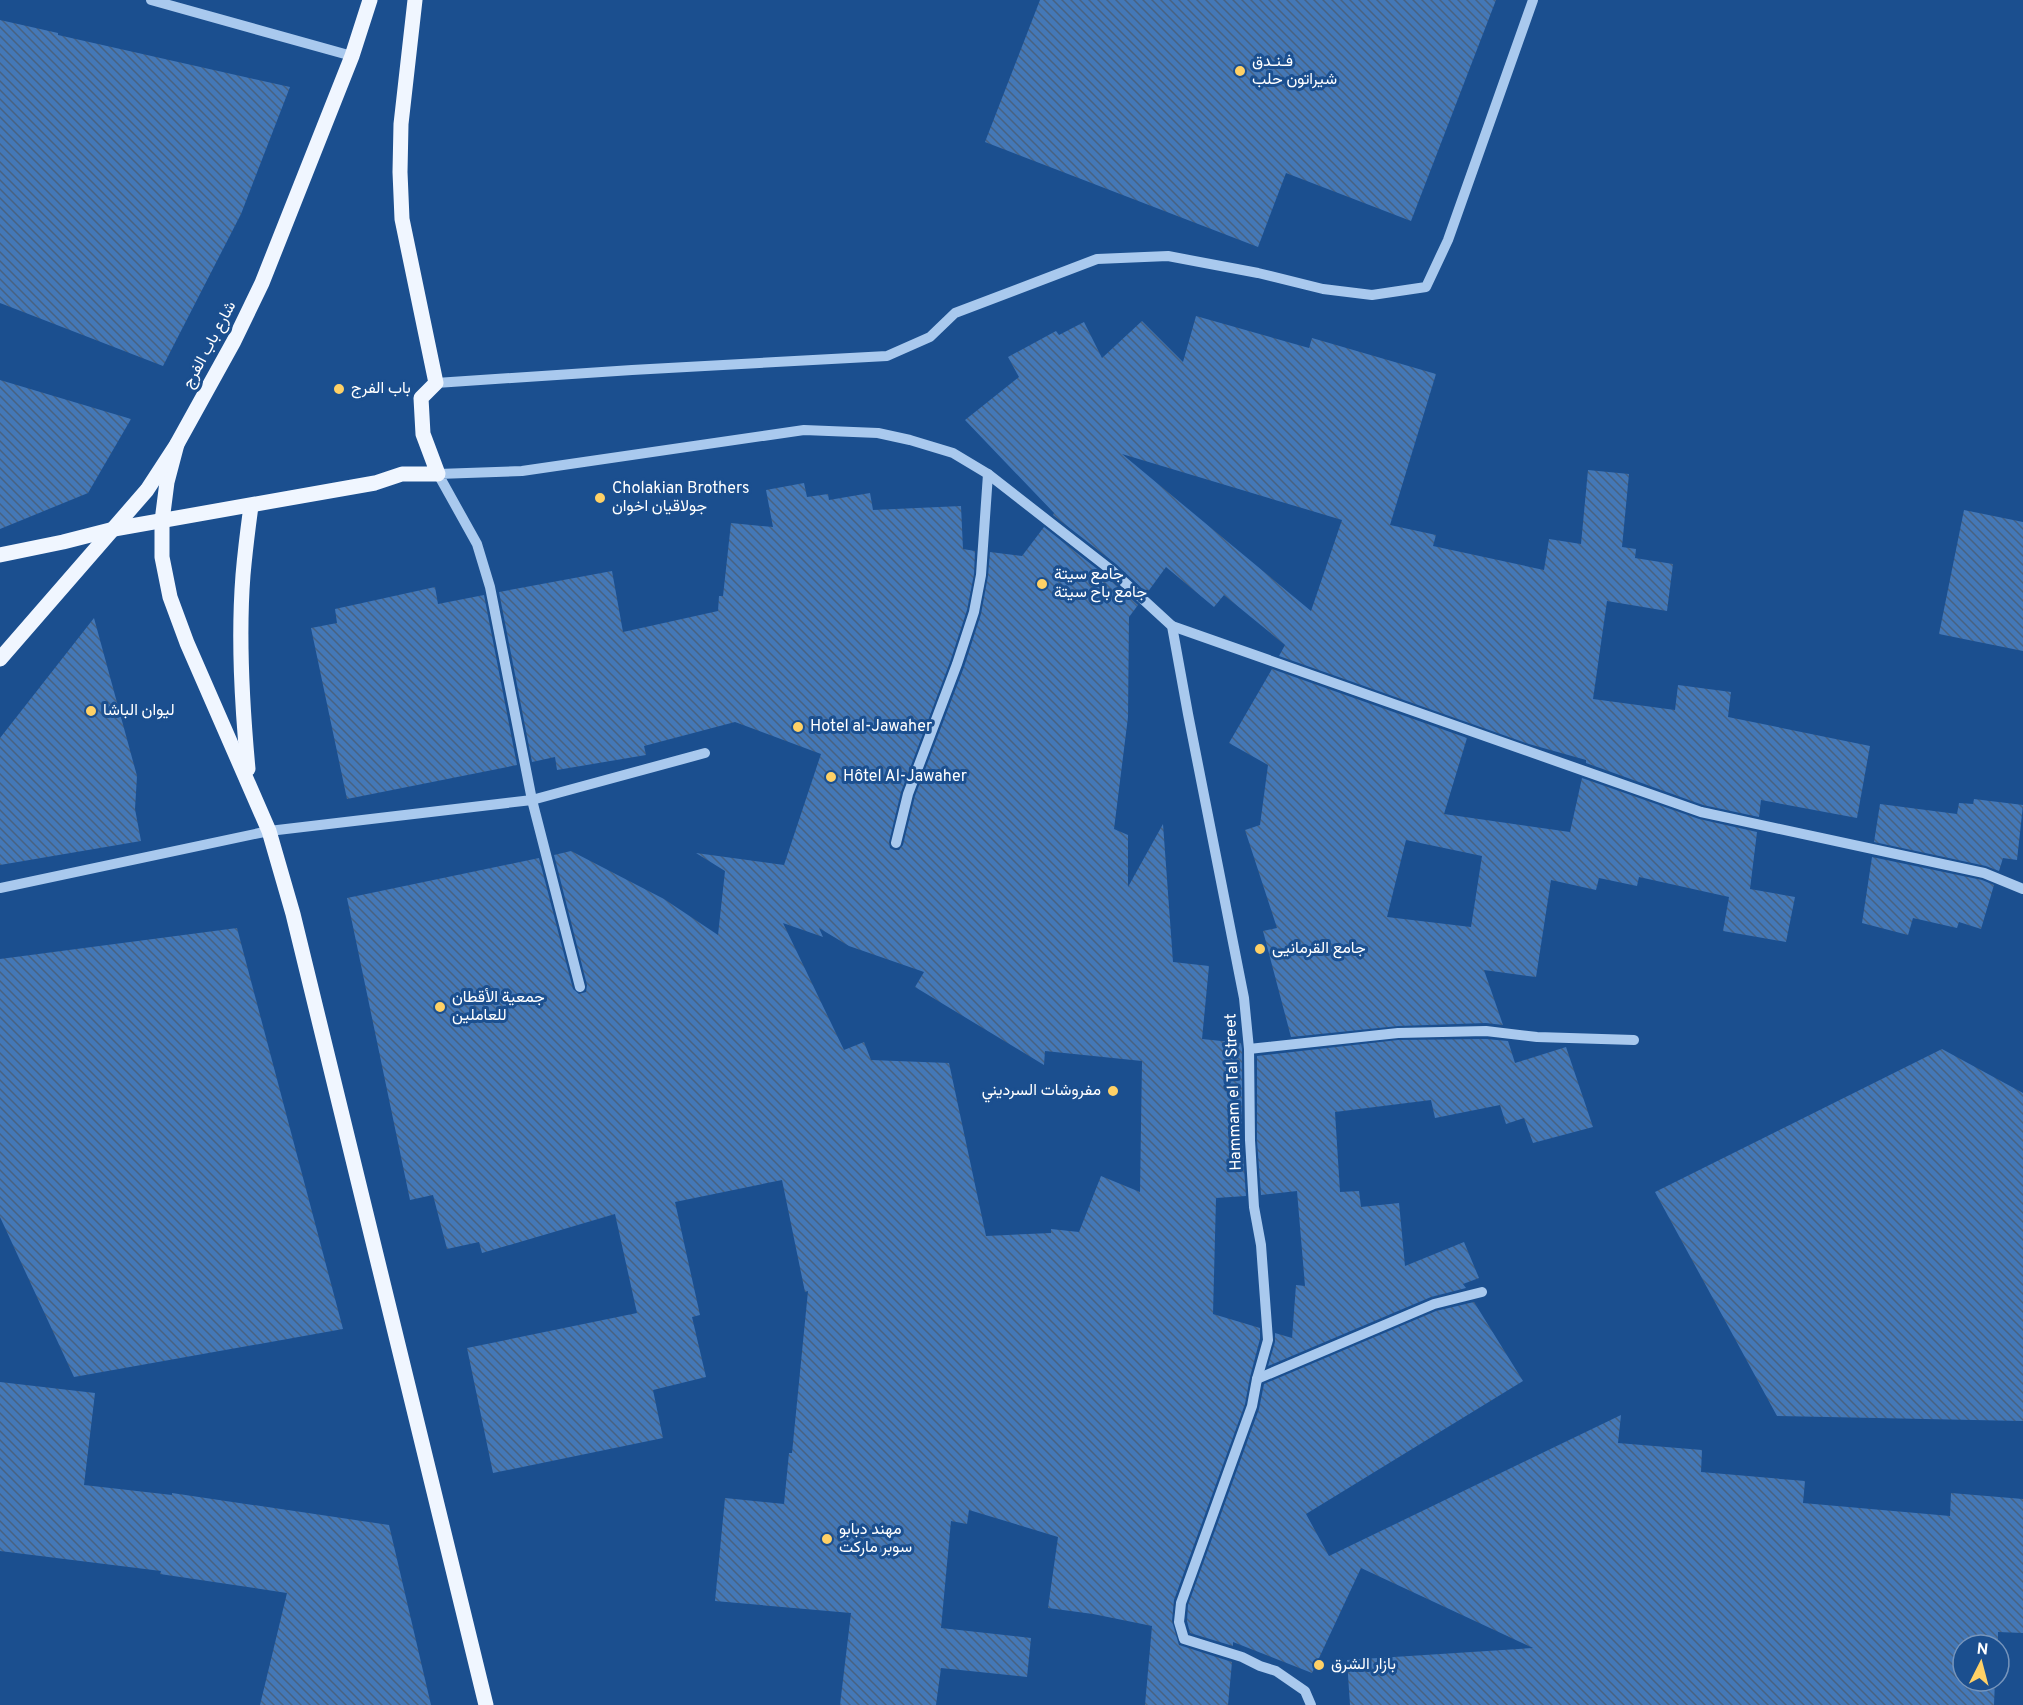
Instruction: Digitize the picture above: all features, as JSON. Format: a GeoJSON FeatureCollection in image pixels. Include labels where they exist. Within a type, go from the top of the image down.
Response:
{"type":"FeatureCollection","features":[{"type":"Feature","properties":{"kind":"main road","name":"شارع باب الفرج"},"geometry":{"type":"LineString","coordinates":[[0,659],[147,490],[177,444],[234,341],[261,283],[352,57],[370,0]]}},
{"type":"Feature","properties":{"kind":"main road"},"geometry":{"type":"LineString","coordinates":[[0,555],[63,543],[114,529],[375,483],[402,474],[438,474],[423,434],[421,398],[436,383],[402,219],[401,124],[415,0]]}},
{"type":"Feature","properties":{"kind":"main road"},"geometry":{"type":"LineString","coordinates":[[177,444],[167,482],[162,521],[162,557],[170,597],[187,643],[269,831],[293,914],[486,1705]]}},
{"type":"Feature","properties":{"kind":"main road"},"geometry":{"type":"LineString","coordinates":[[249,783],[240,644],[243,575],[251,506]]}},
{"type":"Feature","properties":{"kind":"street"},"geometry":{"type":"LineString","coordinates":[[151,0],[352,57]]}},
{"type":"Feature","properties":{"kind":"street"},"geometry":{"type":"LineString","coordinates":[[436,383],[887,356],[930,338],[955,314],[1097,259],[1168,256],[1258,273],[1323,289],[1372,295],[1426,287],[1448,240],[1533,0]]}},
{"type":"Feature","properties":{"kind":"street"},"geometry":{"type":"LineString","coordinates":[[580,987],[532,800],[490,587],[477,544],[438,474],[522,471],[804,430],[878,433],[953,453],[988,474],[1111,570],[1172,626],[1701,812],[1984,873],[2023,889]]}},
{"type":"Feature","properties":{"kind":"street"},"geometry":{"type":"LineString","coordinates":[[896,843],[908,794],[974,612],[981,575],[988,474]]}},
{"type":"Feature","properties":{"kind":"street","name":"Hammam el Tal Street"},"geometry":{"type":"LineString","coordinates":[[1172,626],[1244,998],[1249,1049],[1250,1140],[1254,1207],[1261,1245],[1268,1340],[1252,1407],[1182,1603],[1179,1622],[1184,1639],[1242,1656],[1260,1666],[1276,1671],[1305,1691],[1311,1705]]}},
{"type":"Feature","properties":{"kind":"street"},"geometry":{"type":"LineString","coordinates":[[0,888],[269,831],[532,800],[705,753]]}},
{"type":"Feature","properties":{"kind":"street"},"geometry":{"type":"LineString","coordinates":[[1249,1049],[1398,1033],[1486,1031],[1537,1037],[1634,1040]]}},
{"type":"Feature","properties":{"kind":"street"},"geometry":{"type":"LineString","coordinates":[[1257,1379],[1434,1304],[1482,1292]]}},
{"type":"Feature","properties":{"kind":"building","name":"فـنـدق شيراتون حلب"},"geometry":{"type":"Polygon","coordinates":[[[1040,0],[1496,0],[1411,221],[1286,173],[1258,247],[985,142],[1040,0]]]}},
{"type":"Feature","properties":{"kind":"building"},"geometry":{"type":"Polygon","coordinates":[[[0,20],[290,87],[241,214],[163,366],[0,303],[0,20]]]}},
{"type":"Feature","properties":{"kind":"building"},"geometry":{"type":"Polygon","coordinates":[[[1196,316],[1309,348],[1312,338],[1436,374],[1390,525],[1436,535],[1433,546],[1544,570],[1549,539],[1581,544],[1588,470],[1629,474],[1622,547],[1636,549],[1635,558],[1673,564],[1667,611],[1607,601],[1593,699],[1675,710],[1678,685],[1731,692],[1728,717],[1870,746],[1857,818],[1761,800],[1759,817],[1703,805],[1586,763],[1586,760],[1529,744],[1279,656],[1285,645],[1224,595],[1214,607],[1166,567],[1147,593],[1116,564],[1053,515],[1054,513],[965,420],[1019,377],[1008,357],[1056,331],[1059,335],[1084,322],[1102,358],[1142,321],[1183,362],[1196,316]],[[1122,454],[1311,611],[1342,520],[1122,454]]]}},
{"type":"Feature","properties":{"kind":"building"},"geometry":{"type":"Polygon","coordinates":[[[0,380],[131,419],[88,493],[0,529],[0,380]]]}},
{"type":"Feature","properties":{"kind":"building"},"geometry":{"type":"Polygon","coordinates":[[[804,483],[807,497],[828,494],[829,500],[870,493],[873,510],[961,506],[963,549],[975,551],[974,574],[967,610],[901,792],[889,842],[890,848],[894,850],[899,850],[903,845],[915,796],[964,667],[981,614],[990,552],[1022,556],[1044,527],[1106,576],[1138,605],[1129,617],[1128,717],[1114,829],[1128,835],[1128,887],[1163,824],[1173,962],[1209,966],[1202,1039],[1241,1043],[1242,1049],[1242,1140],[1246,1196],[1216,1198],[1213,1314],[1260,1328],[1260,1339],[1245,1404],[1174,1600],[1172,1621],[1179,1645],[1232,1662],[1228,1705],[1145,1705],[1152,1626],[1048,1608],[1058,1537],[969,1510],[967,1524],[951,1521],[941,1628],[1031,1638],[1027,1677],[941,1668],[936,1705],[840,1705],[851,1613],[715,1601],[725,1498],[784,1504],[789,1453],[792,1453],[808,1291],[805,1292],[782,1180],[675,1202],[700,1315],[692,1317],[706,1377],[653,1390],[663,1438],[493,1473],[467,1348],[637,1313],[615,1214],[482,1253],[479,1242],[447,1249],[433,1195],[410,1200],[347,898],[539,858],[573,989],[579,994],[586,992],[587,985],[554,855],[571,851],[664,899],[718,935],[725,871],[696,853],[784,865],[821,754],[735,722],[644,746],[646,755],[557,770],[555,757],[532,762],[499,592],[612,571],[623,632],[718,611],[719,596],[723,596],[731,523],[773,527],[766,490],[804,483]],[[783,923],[844,1050],[864,1042],[871,1060],[949,1063],[986,1236],[1051,1233],[1051,1229],[1079,1232],[1101,1176],[1140,1192],[1142,1061],[1045,1051],[1044,1065],[915,987],[924,972],[849,946],[819,928],[823,937],[783,923]]]}},
{"type":"Feature","properties":{"kind":"building"},"geometry":{"type":"Polygon","coordinates":[[[1964,510],[2023,522],[2023,651],[1939,634],[1964,510]]]}},
{"type":"Feature","properties":{"kind":"building"},"geometry":{"type":"Polygon","coordinates":[[[435,587],[438,604],[484,595],[517,765],[347,799],[311,628],[337,623],[335,609],[435,587]]]}},
{"type":"Feature","properties":{"kind":"building"},"geometry":{"type":"Polygon","coordinates":[[[94,618],[137,776],[135,809],[141,841],[0,865],[0,738],[94,618]]]}},
{"type":"Feature","properties":{"kind":"building"},"geometry":{"type":"Polygon","coordinates":[[[1272,669],[1467,738],[1444,814],[1570,832],[1582,778],[1699,819],[1757,832],[1750,889],[1795,897],[1786,942],[1723,931],[1729,897],[1639,877],[1637,886],[1599,878],[1596,890],[1551,880],[1536,977],[1484,970],[1503,1025],[1486,1023],[1398,1026],[1291,1037],[1263,931],[1277,928],[1245,830],[1260,825],[1268,765],[1229,743],[1272,669]],[[1406,840],[1387,917],[1471,927],[1482,856],[1406,840]]]}},
{"type":"Feature","properties":{"kind":"building"},"geometry":{"type":"Polygon","coordinates":[[[1974,799],[2023,805],[2017,860],[2003,858],[1999,871],[1986,866],[1874,842],[1880,804],[1957,814],[1959,803],[1973,804],[1974,799]]]}},
{"type":"Feature","properties":{"kind":"building"},"geometry":{"type":"Polygon","coordinates":[[[1872,857],[1982,880],[1994,885],[1981,929],[1959,922],[1957,928],[1913,918],[1908,935],[1862,923],[1872,857]]]}},
{"type":"Feature","properties":{"kind":"building"},"geometry":{"type":"Polygon","coordinates":[[[237,928],[343,1329],[74,1377],[0,1217],[0,959],[237,928]]]}},
{"type":"Feature","properties":{"kind":"building"},"geometry":{"type":"Polygon","coordinates":[[[1398,1040],[1508,1041],[1515,1063],[1566,1047],[1593,1127],[1533,1143],[1524,1118],[1506,1124],[1500,1105],[1435,1118],[1431,1100],[1335,1112],[1340,1192],[1359,1191],[1361,1207],[1399,1203],[1405,1266],[1464,1242],[1479,1278],[1463,1284],[1466,1288],[1431,1297],[1268,1366],[1275,1342],[1275,1333],[1292,1338],[1296,1285],[1305,1286],[1297,1191],[1261,1195],[1257,1140],[1257,1056],[1398,1040]]]}},
{"type":"Feature","properties":{"kind":"building"},"geometry":{"type":"Polygon","coordinates":[[[1942,1049],[2023,1093],[2023,1421],[1777,1416],[1655,1192],[1942,1049]]]}},
{"type":"Feature","properties":{"kind":"building"},"geometry":{"type":"Polygon","coordinates":[[[1474,1302],[1523,1381],[1306,1514],[1329,1556],[1621,1415],[1618,1443],[1702,1450],[1701,1472],[1805,1481],[1803,1503],[1950,1516],[1951,1493],[2023,1499],[2023,1633],[1951,1633],[1951,1693],[1994,1693],[1994,1705],[1350,1705],[1347,1660],[1533,1648],[1361,1568],[1312,1673],[1233,1642],[1233,1646],[1190,1633],[1187,1621],[1188,1605],[1259,1409],[1264,1384],[1436,1311],[1474,1302]]]}},
{"type":"Feature","properties":{"kind":"building"},"geometry":{"type":"Polygon","coordinates":[[[0,1382],[95,1393],[84,1485],[172,1495],[172,1493],[389,1525],[431,1705],[260,1705],[287,1593],[160,1574],[161,1571],[0,1551],[0,1382]]]}},
{"type":"Feature","properties":{"kind":"place","name":"فـنـدق شيراتون حلب"},"geometry":{"type":"Point","coordinates":[1240,71]}},
{"type":"Feature","properties":{"kind":"place","name":"باب الفرج"},"geometry":{"type":"Point","coordinates":[339,389]}},
{"type":"Feature","properties":{"kind":"place","name":"Cholakian Brothers جولاقيان اخوان"},"geometry":{"type":"Point","coordinates":[600,498]}},
{"type":"Feature","properties":{"kind":"place","name":"جامع سيتة جامع باح سيتة"},"geometry":{"type":"Point","coordinates":[1042,584]}},
{"type":"Feature","properties":{"kind":"place","name":"ليوان الباشا"},"geometry":{"type":"Point","coordinates":[91,711]}},
{"type":"Feature","properties":{"kind":"place","name":"Hotel al-Jawaher"},"geometry":{"type":"Point","coordinates":[798,727]}},
{"type":"Feature","properties":{"kind":"place","name":"Hôtel Al-Jawaher"},"geometry":{"type":"Point","coordinates":[831,777]}},
{"type":"Feature","properties":{"kind":"place","name":"جامع القرمانيى"},"geometry":{"type":"Point","coordinates":[1260,949]}},
{"type":"Feature","properties":{"kind":"place","name":"جمعية الأقطان للعاملين"},"geometry":{"type":"Point","coordinates":[440,1007]}},
{"type":"Feature","properties":{"kind":"place","name":"مفروشات السرديني"},"geometry":{"type":"Point","coordinates":[1113,1091]}},
{"type":"Feature","properties":{"kind":"place","name":"مهند دبابو سوبر ماركت"},"geometry":{"type":"Point","coordinates":[827,1539]}},
{"type":"Feature","properties":{"kind":"place","name":"بازار الشرق"},"geometry":{"type":"Point","coordinates":[1319,1665]}}]}
